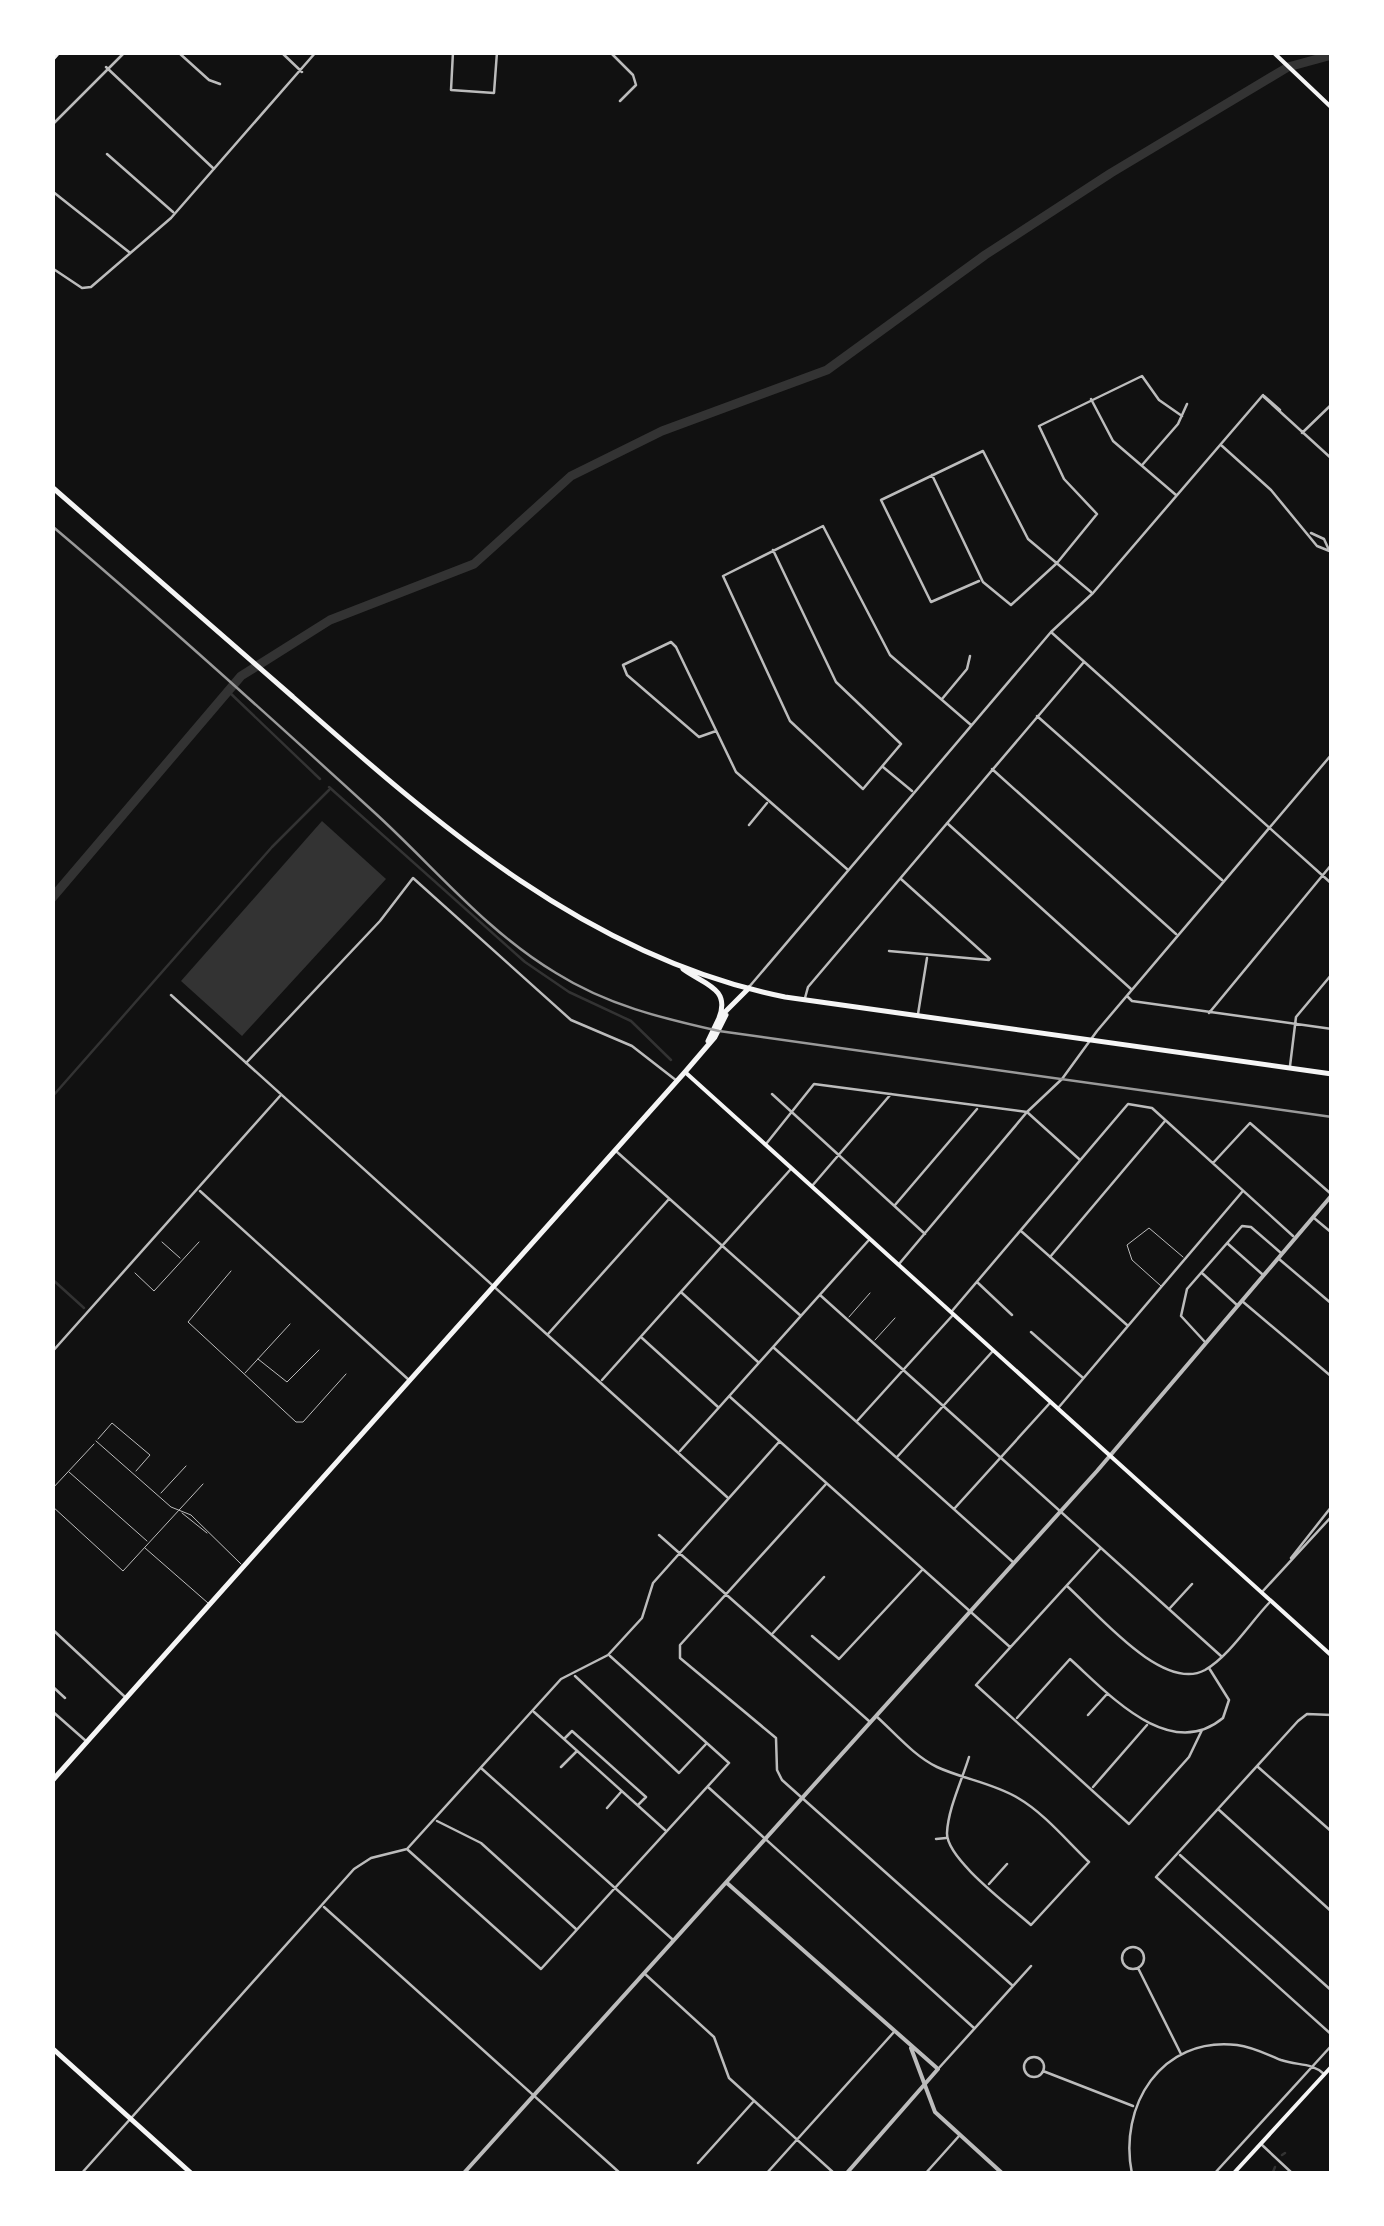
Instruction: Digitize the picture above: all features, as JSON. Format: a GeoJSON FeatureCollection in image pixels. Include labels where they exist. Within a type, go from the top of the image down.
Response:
{"type":"FeatureCollection","features":[{"type":"Feature","properties":{"kind":"main road"},"geometry":{"type":"LineString","coordinates":[[52,60],[60,52]]}},
{"type":"Feature","properties":{"kind":"main road"},"geometry":{"type":"LineString","coordinates":[[1273,52],[1332,108]]}},
{"type":"Feature","properties":{"kind":"main road"},"geometry":{"type":"LineString","coordinates":[[52,487],[352,749],[497,868],[596,926],[677,964],[749,988],[805,999],[1332,1074]]}},
{"type":"Feature","properties":{"kind":"main road"},"geometry":{"type":"LineString","coordinates":[[677,964],[718,990],[722,1017]]}},
{"type":"Feature","properties":{"kind":"main road"},"geometry":{"type":"LineString","coordinates":[[52,1781],[686,1072],[722,1017],[749,988]]}},
{"type":"Feature","properties":{"kind":"main road"},"geometry":{"type":"LineString","coordinates":[[686,1072],[1330,1652]]}},
{"type":"Feature","properties":{"kind":"main road"},"geometry":{"type":"LineString","coordinates":[[52,2048],[192,2174]]}},
{"type":"Feature","properties":{"kind":"main road"},"geometry":{"type":"LineString","coordinates":[[1233,2174],[1332,2066]]}},
{"type":"Feature","properties":{"kind":"street"},"geometry":{"type":"LineString","coordinates":[[52,125],[125,52]]}},
{"type":"Feature","properties":{"kind":"street"},"geometry":{"type":"LineString","coordinates":[[178,52],[209,80],[220,84]]}},
{"type":"Feature","properties":{"kind":"street"},"geometry":{"type":"LineString","coordinates":[[281,52],[303,72]]}},
{"type":"Feature","properties":{"kind":"street"},"geometry":{"type":"LineString","coordinates":[[52,268],[85,289],[131,253],[175,214],[303,72],[316,52]]}},
{"type":"Feature","properties":{"kind":"street"},"geometry":{"type":"LineString","coordinates":[[452,52],[452,90],[494,93],[497,52]]}},
{"type":"Feature","properties":{"kind":"street"},"geometry":{"type":"LineString","coordinates":[[610,52],[633,75],[636,85],[620,101]]}},
{"type":"Feature","properties":{"kind":"street"},"geometry":{"type":"LineString","coordinates":[[106,67],[214,170]]}},
{"type":"Feature","properties":{"kind":"street"},"geometry":{"type":"LineString","coordinates":[[52,111],[60,118]]}},
{"type":"Feature","properties":{"kind":"street"},"geometry":{"type":"LineString","coordinates":[[107,154],[175,214]]}},
{"type":"Feature","properties":{"kind":"street"},"geometry":{"type":"LineString","coordinates":[[52,191],[131,253]]}},
{"type":"Feature","properties":{"kind":"street"},"geometry":{"type":"LineString","coordinates":[[932,474],[982,579],[1011,606],[1057,563],[1097,514],[1064,479],[1039,426],[1090,398],[1145,376],[1158,400],[1182,416]]}},
{"type":"Feature","properties":{"kind":"street"},"geometry":{"type":"LineString","coordinates":[[749,988],[1051,632],[1092,593],[1263,396],[1332,459]]}},
{"type":"Feature","properties":{"kind":"street"},"geometry":{"type":"LineString","coordinates":[[1090,398],[1109,436],[1176,495]]}},
{"type":"Feature","properties":{"kind":"street"},"geometry":{"type":"LineString","coordinates":[[1302,433],[1331,403]]}},
{"type":"Feature","properties":{"kind":"street"},"geometry":{"type":"LineString","coordinates":[[1142,466],[1182,416],[1187,404]]}},
{"type":"Feature","properties":{"kind":"street"},"geometry":{"type":"LineString","coordinates":[[1220,444],[1264,482],[1317,546],[1330,551]]}},
{"type":"Feature","properties":{"kind":"street"},"geometry":{"type":"LineString","coordinates":[[982,579],[932,602],[881,500],[983,451],[1028,539],[1092,593]]}},
{"type":"Feature","properties":{"kind":"street"},"geometry":{"type":"LineString","coordinates":[[773,550],[836,682],[902,744],[863,789],[808,742],[790,721],[723,576],[773,550],[824,526],[890,655],[971,725]]}},
{"type":"Feature","properties":{"kind":"street"},"geometry":{"type":"LineString","coordinates":[[1309,532],[1321,536],[1330,551]]}},
{"type":"Feature","properties":{"kind":"street"},"geometry":{"type":"LineString","coordinates":[[1051,632],[1332,884]]}},
{"type":"Feature","properties":{"kind":"street"},"geometry":{"type":"LineString","coordinates":[[716,731],[699,737],[626,675],[623,666],[671,642],[716,731],[736,772],[848,870]]}},
{"type":"Feature","properties":{"kind":"street"},"geometry":{"type":"LineString","coordinates":[[942,700],[967,669],[970,656]]}},
{"type":"Feature","properties":{"kind":"street"},"geometry":{"type":"LineString","coordinates":[[805,999],[806,988],[1084,662]]}},
{"type":"Feature","properties":{"kind":"street"},"geometry":{"type":"LineString","coordinates":[[1037,716],[1223,882]]}},
{"type":"Feature","properties":{"kind":"street"},"geometry":{"type":"LineString","coordinates":[[898,1266],[1027,1112],[1062,1080],[1126,996],[1332,754]]}},
{"type":"Feature","properties":{"kind":"street"},"geometry":{"type":"LineString","coordinates":[[882,766],[914,793]]}},
{"type":"Feature","properties":{"kind":"street"},"geometry":{"type":"LineString","coordinates":[[992,769],[1177,935]]}},
{"type":"Feature","properties":{"kind":"street"},"geometry":{"type":"LineString","coordinates":[[749,825],[768,802]]}},
{"type":"Feature","properties":{"kind":"street"},"geometry":{"type":"LineString","coordinates":[[946,823],[1132,990]]}},
{"type":"Feature","properties":{"kind":"street"},"geometry":{"type":"LineString","coordinates":[[1209,1012],[1332,864]]}},
{"type":"Feature","properties":{"kind":"street"},"geometry":{"type":"LineString","coordinates":[[245,1064],[380,920],[413,878],[571,1020],[639,1050],[677,1081]]}},
{"type":"Feature","properties":{"kind":"street"},"geometry":{"type":"LineString","coordinates":[[889,951],[986,963],[990,959],[900,878]]}},
{"type":"Feature","properties":{"kind":"street"},"geometry":{"type":"LineString","coordinates":[[918,1016],[928,956]]}},
{"type":"Feature","properties":{"kind":"street"},"geometry":{"type":"LineString","coordinates":[[1290,1068],[1294,1024],[1332,974]]}},
{"type":"Feature","properties":{"kind":"street"},"geometry":{"type":"LineString","coordinates":[[171,995],[728,1498]]}},
{"type":"Feature","properties":{"kind":"street"},"geometry":{"type":"LineString","coordinates":[[1126,996],[1132,1001],[1332,1029]]}},
{"type":"Feature","properties":{"kind":"street"},"geometry":{"type":"LineString","coordinates":[[764,1145],[814,1084],[1027,1112],[1080,1160]]}},
{"type":"Feature","properties":{"kind":"street"},"geometry":{"type":"LineString","coordinates":[[772,1094],[925,1234]]}},
{"type":"Feature","properties":{"kind":"street"},"geometry":{"type":"LineString","coordinates":[[812,1188],[891,1094]]}},
{"type":"Feature","properties":{"kind":"street"},"geometry":{"type":"LineString","coordinates":[[52,1352],[280,1096]]}},
{"type":"Feature","properties":{"kind":"street"},"geometry":{"type":"LineString","coordinates":[[856,1422],[1128,1104],[1152,1108],[1295,1238]]}},
{"type":"Feature","properties":{"kind":"street"},"geometry":{"type":"LineString","coordinates":[[894,1206],[979,1106]]}},
{"type":"Feature","properties":{"kind":"street"},"geometry":{"type":"LineString","coordinates":[[1050,1256],[1166,1121]]}},
{"type":"Feature","properties":{"kind":"street"},"geometry":{"type":"LineString","coordinates":[[463,2174],[1110,1456],[1332,1195],[1247,1123],[1212,1163]]}},
{"type":"Feature","properties":{"kind":"street"},"geometry":{"type":"LineString","coordinates":[[616,1151],[801,1316]]}},
{"type":"Feature","properties":{"kind":"street"},"geometry":{"type":"LineString","coordinates":[[600,1383],[791,1169]]}},
{"type":"Feature","properties":{"kind":"street"},"geometry":{"type":"LineString","coordinates":[[198,1189],[410,1380]]}},
{"type":"Feature","properties":{"kind":"street"},"geometry":{"type":"LineString","coordinates":[[1057,1409],[1243,1191]]}},
{"type":"Feature","properties":{"kind":"street"},"geometry":{"type":"LineString","coordinates":[[547,1335],[670,1199]]}},
{"type":"Feature","properties":{"kind":"street"},"geometry":{"type":"LineString","coordinates":[[1313,1217],[1332,1232]]}},
{"type":"Feature","properties":{"kind":"street"},"geometry":{"type":"LineString","coordinates":[[1206,1343],[1180,1311],[1186,1292],[1240,1228],[1248,1225],[1332,1304]]}},
{"type":"Feature","properties":{"kind":"street"},"geometry":{"type":"LineString","coordinates":[[1021,1231],[1128,1326]]}},
{"type":"Feature","properties":{"kind":"street"},"geometry":{"type":"LineString","coordinates":[[678,1453],[869,1240]]}},
{"type":"Feature","properties":{"kind":"street"},"geometry":{"type":"LineString","coordinates":[[1227,1243],[1264,1275]]}},
{"type":"Feature","properties":{"kind":"street"},"geometry":{"type":"LineString","coordinates":[[1201,1272],[1332,1377]]}},
{"type":"Feature","properties":{"kind":"street"},"geometry":{"type":"LineString","coordinates":[[977,1282],[1012,1314]]}},
{"type":"Feature","properties":{"kind":"street"},"geometry":{"type":"LineString","coordinates":[[681,1292],[759,1363]]}},
{"type":"Feature","properties":{"kind":"street"},"geometry":{"type":"LineString","coordinates":[[820,1295],[1221,1656]]}},
{"type":"Feature","properties":{"kind":"street"},"geometry":{"type":"LineString","coordinates":[[1031,1332],[1084,1378]]}},
{"type":"Feature","properties":{"kind":"street"},"geometry":{"type":"LineString","coordinates":[[641,1337],[719,1408]]}},
{"type":"Feature","properties":{"kind":"street"},"geometry":{"type":"LineString","coordinates":[[773,1347],[1014,1563]]}},
{"type":"Feature","properties":{"kind":"street"},"geometry":{"type":"LineString","coordinates":[[896,1458],[993,1350]]}},
{"type":"Feature","properties":{"kind":"street"},"geometry":{"type":"LineString","coordinates":[[729,1396],[1011,1648]]}},
{"type":"Feature","properties":{"kind":"street"},"geometry":{"type":"LineString","coordinates":[[954,1510],[1050,1403]]}},
{"type":"Feature","properties":{"kind":"street"},"geometry":{"type":"LineString","coordinates":[[80,2174],[362,1862],[407,1850],[561,1680],[608,1655],[642,1618],[653,1584],[779,1442]]}},
{"type":"Feature","properties":{"kind":"street"},"geometry":{"type":"LineString","coordinates":[[826,1484],[677,1651],[726,1699],[776,1738],[778,1774],[1012,1986]]}},
{"type":"Feature","properties":{"kind":"street"},"geometry":{"type":"LineString","coordinates":[[1262,1594],[1332,1506]]}},
{"type":"Feature","properties":{"kind":"street"},"geometry":{"type":"LineString","coordinates":[[1291,1559],[1332,1516]]}},
{"type":"Feature","properties":{"kind":"street"},"geometry":{"type":"LineString","coordinates":[[660,1534],[870,1722]]}},
{"type":"Feature","properties":{"kind":"street"},"geometry":{"type":"LineString","coordinates":[[1102,1548],[976,1686],[1129,1824],[1189,1757],[1202,1730]]}},
{"type":"Feature","properties":{"kind":"street"},"geometry":{"type":"LineString","coordinates":[[812,1636],[839,1660],[922,1570]]}},
{"type":"Feature","properties":{"kind":"street"},"geometry":{"type":"LineString","coordinates":[[772,1634],[824,1577]]}},
{"type":"Feature","properties":{"kind":"street"},"geometry":{"type":"LineString","coordinates":[[1169,1609],[1192,1584]]}},
{"type":"Feature","properties":{"kind":"street"},"geometry":{"type":"LineString","coordinates":[[1067,1586],[1164,1671],[1186,1676],[1209,1668],[1270,1602]]}},
{"type":"Feature","properties":{"kind":"street"},"geometry":{"type":"LineString","coordinates":[[52,1629],[126,1698]]}},
{"type":"Feature","properties":{"kind":"street"},"geometry":{"type":"LineString","coordinates":[[407,1850],[541,1969],[729,1763],[608,1655]]}},
{"type":"Feature","properties":{"kind":"street"},"geometry":{"type":"LineString","coordinates":[[1016,1721],[1070,1659],[1148,1724],[1202,1730],[1216,1724],[1228,1712],[1229,1700],[1209,1668]]}},
{"type":"Feature","properties":{"kind":"street"},"geometry":{"type":"LineString","coordinates":[[574,1673],[680,1773],[706,1743]]}},
{"type":"Feature","properties":{"kind":"street"},"geometry":{"type":"LineString","coordinates":[[52,1686],[65,1698]]}},
{"type":"Feature","properties":{"kind":"street"},"geometry":{"type":"LineString","coordinates":[[1088,1716],[1108,1692]]}},
{"type":"Feature","properties":{"kind":"street"},"geometry":{"type":"LineString","coordinates":[[1229,1700],[1238,1700]]}},
{"type":"Feature","properties":{"kind":"street"},"geometry":{"type":"LineString","coordinates":[[533,1710],[666,1831]]}},
{"type":"Feature","properties":{"kind":"street"},"geometry":{"type":"LineString","coordinates":[[52,1711],[87,1742]]}},
{"type":"Feature","properties":{"kind":"street"},"geometry":{"type":"LineString","coordinates":[[1332,1715],[1307,1715],[1156,1878],[1332,2036]]}},
{"type":"Feature","properties":{"kind":"street"},"geometry":{"type":"LineString","coordinates":[[876,1716],[928,1762],[963,1776],[1028,1804],[1089,1862],[1031,1925],[956,1856],[948,1838],[963,1776],[969,1757]]}},
{"type":"Feature","properties":{"kind":"street"},"geometry":{"type":"LineString","coordinates":[[1091,1789],[1148,1724]]}},
{"type":"Feature","properties":{"kind":"street"},"geometry":{"type":"LineString","coordinates":[[564,1739],[572,1731],[646,1797],[638,1806]]}},
{"type":"Feature","properties":{"kind":"street"},"geometry":{"type":"LineString","coordinates":[[561,1766],[576,1750]]}},
{"type":"Feature","properties":{"kind":"street"},"geometry":{"type":"LineString","coordinates":[[1257,1766],[1332,1832]]}},
{"type":"Feature","properties":{"kind":"street"},"geometry":{"type":"LineString","coordinates":[[481,1768],[673,1940]]}},
{"type":"Feature","properties":{"kind":"street"},"geometry":{"type":"LineString","coordinates":[[707,1786],[974,2028]]}},
{"type":"Feature","properties":{"kind":"street"},"geometry":{"type":"LineString","coordinates":[[607,1808],[622,1791]]}},
{"type":"Feature","properties":{"kind":"street"},"geometry":{"type":"LineString","coordinates":[[1218,1809],[1332,1912]]}},
{"type":"Feature","properties":{"kind":"street"},"geometry":{"type":"LineString","coordinates":[[435,1819],[447,1830],[480,1843],[577,1930]]}},
{"type":"Feature","properties":{"kind":"street"},"geometry":{"type":"LineString","coordinates":[[936,1840],[948,1838]]}},
{"type":"Feature","properties":{"kind":"street"},"geometry":{"type":"LineString","coordinates":[[1178,1853],[1332,1990]]}},
{"type":"Feature","properties":{"kind":"street"},"geometry":{"type":"LineString","coordinates":[[988,1885],[1006,1864]]}},
{"type":"Feature","properties":{"kind":"street"},"geometry":{"type":"LineString","coordinates":[[726,1882],[938,2068]]}},
{"type":"Feature","properties":{"kind":"street"},"geometry":{"type":"LineString","coordinates":[[322,1906],[621,2174]]}},
{"type":"Feature","properties":{"kind":"street"},"geometry":{"type":"LineString","coordinates":[[1138,1968],[1124,1964],[1126,1950],[1142,1952],[1138,1968],[1182,2055]]}},
{"type":"Feature","properties":{"kind":"street"},"geometry":{"type":"LineString","coordinates":[[846,2174],[1031,1966]]}},
{"type":"Feature","properties":{"kind":"street"},"geometry":{"type":"LineString","coordinates":[[644,1973],[714,2037],[726,2074],[835,2174]]}},
{"type":"Feature","properties":{"kind":"street"},"geometry":{"type":"LineString","coordinates":[[766,2174],[895,2031]]}},
{"type":"Feature","properties":{"kind":"street"},"geometry":{"type":"LineString","coordinates":[[905,2040],[919,2062],[935,2112],[1003,2174]]}},
{"type":"Feature","properties":{"kind":"street"},"geometry":{"type":"LineString","coordinates":[[1132,2174],[1127,2137],[1134,2106],[1153,2076],[1182,2055],[1205,2046],[1233,2044],[1300,2064],[1314,2064],[1324,2074]]}},
{"type":"Feature","properties":{"kind":"street"},"geometry":{"type":"LineString","coordinates":[[1214,2174],[1332,2045]]}},
{"type":"Feature","properties":{"kind":"street"},"geometry":{"type":"LineString","coordinates":[[1043,2070],[1031,2077],[1024,2064],[1036,2057],[1043,2070],[1134,2106]]}},
{"type":"Feature","properties":{"kind":"street"},"geometry":{"type":"LineString","coordinates":[[698,2163],[754,2100]]}},
{"type":"Feature","properties":{"kind":"street"},"geometry":{"type":"LineString","coordinates":[[925,2174],[960,2135]]}},
{"type":"Feature","properties":{"kind":"street"},"geometry":{"type":"LineString","coordinates":[[1260,2144],[1293,2174]]}},
{"type":"Feature","properties":{"kind":"street"},"geometry":{"type":"LineString","coordinates":[[1232,2153],[1243,2163]]}},
{"type":"Feature","properties":{"kind":"lane"},"geometry":{"type":"LineString","coordinates":[[1162,1287],[1132,1260],[1127,1245],[1149,1228],[1185,1260]]}},
{"type":"Feature","properties":{"kind":"lane"},"geometry":{"type":"LineString","coordinates":[[162,1242],[182,1260]]}},
{"type":"Feature","properties":{"kind":"lane"},"geometry":{"type":"LineString","coordinates":[[134,1273],[154,1291],[199,1242]]}},
{"type":"Feature","properties":{"kind":"lane"},"geometry":{"type":"LineString","coordinates":[[232,1271],[188,1320],[296,1422],[302,1422],[346,1374]]}},
{"type":"Feature","properties":{"kind":"lane"},"geometry":{"type":"LineString","coordinates":[[847,1320],[870,1293]]}},
{"type":"Feature","properties":{"kind":"lane"},"geometry":{"type":"LineString","coordinates":[[873,1343],[894,1318]]}},
{"type":"Feature","properties":{"kind":"lane"},"geometry":{"type":"LineString","coordinates":[[244,1374],[290,1324]]}},
{"type":"Feature","properties":{"kind":"lane"},"geometry":{"type":"LineString","coordinates":[[258,1360],[287,1382],[319,1350]]}},
{"type":"Feature","properties":{"kind":"lane"},"geometry":{"type":"LineString","coordinates":[[52,1489],[112,1423],[150,1454],[134,1474]]}},
{"type":"Feature","properties":{"kind":"lane"},"geometry":{"type":"LineString","coordinates":[[96,1441],[158,1496],[191,1515],[244,1567]]}},
{"type":"Feature","properties":{"kind":"lane"},"geometry":{"type":"LineString","coordinates":[[158,1496],[186,1466]]}},
{"type":"Feature","properties":{"kind":"lane"},"geometry":{"type":"LineString","coordinates":[[68,1472],[150,1543]]}},
{"type":"Feature","properties":{"kind":"lane"},"geometry":{"type":"LineString","coordinates":[[52,1506],[123,1571],[203,1484]]}},
{"type":"Feature","properties":{"kind":"lane"},"geometry":{"type":"LineString","coordinates":[[145,1548],[211,1605]]}},
{"type":"Feature","properties":{"kind":"shaded area"},"geometry":{"type":"Polygon","coordinates":[[[322,821],[386,879],[242,1036],[181,981],[322,821]]]}},
{"type":"Feature","properties":{"kind":"waterway"},"geometry":{"type":"LineString","coordinates":[[52,898],[241,676],[330,620],[474,564],[571,476],[662,431],[827,370],[985,255],[1111,173],[1288,67],[1332,55]]}},
{"type":"Feature","properties":{"kind":"waterway"},"geometry":{"type":"LineString","coordinates":[[228,691],[320,779]]}},
{"type":"Feature","properties":{"kind":"waterway"},"geometry":{"type":"LineString","coordinates":[[329,787],[525,962],[569,992],[631,1021],[671,1060]]}},
{"type":"Feature","properties":{"kind":"waterway"},"geometry":{"type":"LineString","coordinates":[[52,1097],[272,847],[329,790]]}},
{"type":"Feature","properties":{"kind":"waterway"},"geometry":{"type":"LineString","coordinates":[[52,1279],[84,1308]]}},
{"type":"Feature","properties":{"kind":"waterway"},"geometry":{"type":"LineString","coordinates":[[1273,2172],[1275,2167]]}},
{"type":"Feature","properties":{"kind":"railway"},"geometry":{"type":"LineString","coordinates":[[52,526],[295,740],[484,919],[531,957],[595,994],[719,1031],[1332,1117]]}}]}
